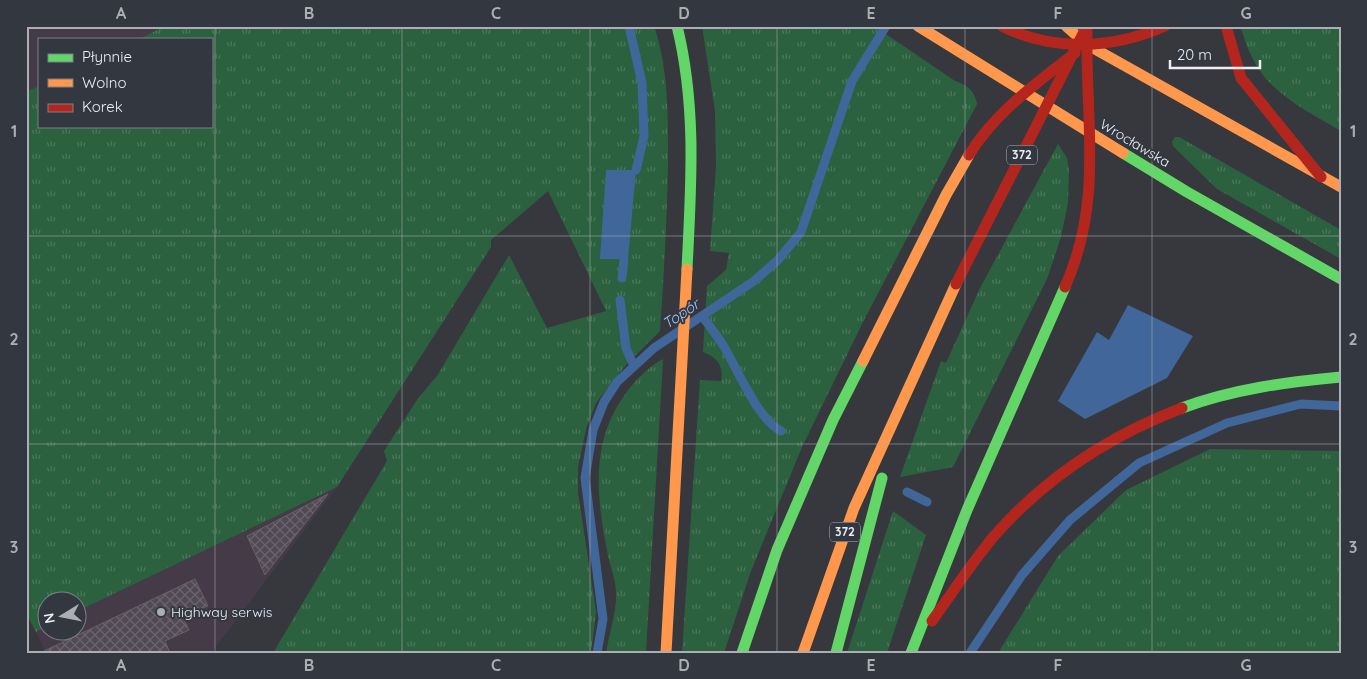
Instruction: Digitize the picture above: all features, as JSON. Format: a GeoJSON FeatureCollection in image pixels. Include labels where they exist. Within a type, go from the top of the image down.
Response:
{"type":"FeatureCollection","features":[{"type":"Feature","properties":{"kind":"main road"},"geometry":{"type":"LineString","coordinates":[[666,653],[689,247],[693,126],[689,80],[677,26]]}},
{"type":"Feature","properties":{"kind":"main road","name":"Wrocławska"},"geometry":{"type":"LineString","coordinates":[[918,26],[1024,94],[1188,192],[1341,279]]}},
{"type":"Feature","properties":{"kind":"main road"},"geometry":{"type":"LineString","coordinates":[[1002,26],[1041,41],[1086,44],[1112,44],[1133,40],[1165,26]]}},
{"type":"Feature","properties":{"kind":"main road"},"geometry":{"type":"LineString","coordinates":[[1066,26],[1086,44],[1341,187]]}},
{"type":"Feature","properties":{"kind":"main road"},"geometry":{"type":"LineString","coordinates":[[912,649],[975,486],[1070,275],[1082,241],[1088,206],[1090,133],[1086,44],[1087,26]]}},
{"type":"Feature","properties":{"kind":"main road","name":"372"},"geometry":{"type":"LineString","coordinates":[[803,653],[854,508],[956,284],[1087,26]]}},
{"type":"Feature","properties":{"kind":"main road"},"geometry":{"type":"LineString","coordinates":[[1226,26],[1241,78],[1321,177]]}},
{"type":"Feature","properties":{"kind":"main road"},"geometry":{"type":"LineString","coordinates":[[742,653],[777,550],[829,429],[937,212],[981,136],[1002,112],[1086,44]]}},
{"type":"Feature","properties":{"kind":"main road"},"geometry":{"type":"LineString","coordinates":[[912,649],[995,535],[1028,501],[1072,464],[1117,436],[1170,411],[1214,397],[1270,383],[1341,377]]}},
{"type":"Feature","properties":{"kind":"main road","name":"372"},"geometry":{"type":"LineString","coordinates":[[836,653],[897,417]]}},
{"type":"Feature","properties":{"kind":"shaded area"},"geometry":{"type":"Polygon","coordinates":[[[26,26],[165,26],[141,38],[38,38],[38,86],[26,92],[26,26]]]}},
{"type":"Feature","properties":{"kind":"shaded area"},"geometry":{"type":"Polygon","coordinates":[[[337,487],[211,653],[46,653],[41,642],[88,642],[88,606],[337,487]]]}},
{"type":"Feature","properties":{"kind":"green space"},"geometry":{"type":"Polygon","coordinates":[[[165,26],[654,26],[663,60],[667,94],[668,129],[666,226],[660,331],[626,365],[596,403],[586,429],[578,467],[578,492],[596,612],[591,653],[273,653],[387,461],[384,451],[419,397],[437,376],[509,255],[547,328],[606,311],[548,191],[491,240],[491,247],[337,487],[88,606],[88,592],[38,592],[38,631],[36,632],[26,613],[26,92],[38,86],[38,128],[212,128],[212,38],[141,38],[165,26]]]}},
{"type":"Feature","properties":{"kind":"green space"},"geometry":{"type":"Polygon","coordinates":[[[702,26],[874,26],[955,81],[967,87],[974,95],[977,104],[863,322],[802,447],[751,571],[724,653],[682,653],[700,380],[721,381],[722,376],[716,359],[703,352],[707,286],[726,270],[729,253],[710,251],[716,166],[715,111],[702,26]]]}},
{"type":"Feature","properties":{"kind":"green space"},"geometry":{"type":"Polygon","coordinates":[[[1240,26],[1341,26],[1341,131],[1290,100],[1267,80],[1249,52],[1240,26]]]}},
{"type":"Feature","properties":{"kind":"green space"},"geometry":{"type":"Polygon","coordinates":[[[1175,137],[1179,137],[1341,230],[1341,259],[1217,189],[1173,146],[1172,142],[1175,137]]]}},
{"type":"Feature","properties":{"kind":"green space"},"geometry":{"type":"Polygon","coordinates":[[[1058,144],[1067,158],[1069,171],[1068,203],[1061,237],[1047,279],[953,467],[900,477],[941,361],[946,363],[980,288],[1058,144]]]}},
{"type":"Feature","properties":{"kind":"green space"},"geometry":{"type":"Polygon","coordinates":[[[663,359],[646,653],[606,653],[614,615],[616,593],[604,537],[599,498],[600,460],[603,441],[609,423],[627,391],[643,373],[663,359]]]}},
{"type":"Feature","properties":{"kind":"green space"},"geometry":{"type":"Polygon","coordinates":[[[1210,449],[1341,451],[1341,653],[998,653],[1058,556],[1126,490],[1210,449]]]}},
{"type":"Feature","properties":{"kind":"green space"},"geometry":{"type":"Polygon","coordinates":[[[893,511],[926,535],[887,653],[847,653],[893,511]]]}},
{"type":"Feature","properties":{"kind":"water"},"geometry":{"type":"Polygon","coordinates":[[[606,170],[636,170],[628,259],[600,259],[606,170]]]}},
{"type":"Feature","properties":{"kind":"water"},"geometry":{"type":"Polygon","coordinates":[[[1128,305],[1193,336],[1167,378],[1085,419],[1058,401],[1097,332],[1109,340],[1128,305]]]}},
{"type":"Feature","properties":{"kind":"building"},"geometry":{"type":"Polygon","coordinates":[[[328,494],[265,575],[247,536],[328,494]]]}},
{"type":"Feature","properties":{"kind":"building","name":"Highway serwis"},"geometry":{"type":"Polygon","coordinates":[[[195,579],[208,606],[183,618],[189,630],[165,641],[170,653],[40,653],[63,642],[88,642],[88,630],[195,579]]]}},
{"type":"Feature","properties":{"kind":"waterway"},"geometry":{"type":"LineString","coordinates":[[629,26],[642,83],[644,136],[636,170]]}},
{"type":"Feature","properties":{"kind":"waterway","name":"Topór"},"geometry":{"type":"LineString","coordinates":[[597,653],[603,619],[585,478],[593,430],[604,402],[617,382],[654,348],[754,281],[778,260],[801,232],[852,81],[886,26]]}},
{"type":"Feature","properties":{"kind":"waterway"},"geometry":{"type":"LineString","coordinates":[[622,278],[624,260]]}},
{"type":"Feature","properties":{"kind":"waterway"},"geometry":{"type":"LineString","coordinates":[[620,300],[626,348],[634,366]]}},
{"type":"Feature","properties":{"kind":"waterway"},"geometry":{"type":"LineString","coordinates":[[703,317],[723,345],[756,405],[772,425],[781,431]]}},
{"type":"Feature","properties":{"kind":"waterway"},"geometry":{"type":"LineString","coordinates":[[970,653],[1022,575],[1070,520],[1139,463],[1227,423],[1301,404],[1341,406]]}},
{"type":"Feature","properties":{"kind":"waterway"},"geometry":{"type":"LineString","coordinates":[[907,492],[927,502]]}},
{"type":"Feature","properties":{"kind":"traffic: fast"},"geometry":{"type":"LineString","coordinates":[[677,26],[688,87],[690,117],[691,177],[687,269]]}},
{"type":"Feature","properties":{"kind":"traffic: fast"},"geometry":{"type":"LineString","coordinates":[[1123,153],[1187,192],[1341,279]]}},
{"type":"Feature","properties":{"kind":"traffic: fast"},"geometry":{"type":"LineString","coordinates":[[911,653],[967,510],[1065,287]]}},
{"type":"Feature","properties":{"kind":"traffic: fast"},"geometry":{"type":"LineString","coordinates":[[742,653],[777,550],[833,420],[863,361]]}},
{"type":"Feature","properties":{"kind":"traffic: fast"},"geometry":{"type":"LineString","coordinates":[[1182,408],[1201,401],[1260,387],[1341,377]]}},
{"type":"Feature","properties":{"kind":"traffic: fast"},"geometry":{"type":"LineString","coordinates":[[836,653],[882,478]]}},
{"type":"Feature","properties":{"kind":"traffic: slow"},"geometry":{"type":"LineString","coordinates":[[918,26],[1123,153]]}},
{"type":"Feature","properties":{"kind":"traffic: slow"},"geometry":{"type":"LineString","coordinates":[[1066,26],[1086,44],[1341,187]]}},
{"type":"Feature","properties":{"kind":"traffic: slow"},"geometry":{"type":"LineString","coordinates":[[863,361],[946,195],[969,155]]}},
{"type":"Feature","properties":{"kind":"traffic: slow"},"geometry":{"type":"LineString","coordinates":[[666,653],[687,269]]}},
{"type":"Feature","properties":{"kind":"traffic: slow"},"geometry":{"type":"LineString","coordinates":[[803,653],[854,508],[956,284]]}},
{"type":"Feature","properties":{"kind":"traffic: jam"},"geometry":{"type":"LineString","coordinates":[[1002,26],[1042,40],[1083,44],[1125,39],[1165,26]]}},
{"type":"Feature","properties":{"kind":"traffic: jam"},"geometry":{"type":"LineString","coordinates":[[956,284],[1087,26]]}},
{"type":"Feature","properties":{"kind":"traffic: jam"},"geometry":{"type":"LineString","coordinates":[[1226,26],[1241,78],[1321,177]]}},
{"type":"Feature","properties":{"kind":"traffic: jam"},"geometry":{"type":"LineString","coordinates":[[1065,287],[1077,254],[1085,223],[1089,191],[1087,30]]}},
{"type":"Feature","properties":{"kind":"traffic: jam"},"geometry":{"type":"LineString","coordinates":[[969,155],[991,125],[1004,112],[1075,53]]}},
{"type":"Feature","properties":{"kind":"traffic: jam"},"geometry":{"type":"LineString","coordinates":[[932,621],[970,566],[995,535],[1036,494],[1058,476],[1104,445],[1129,431],[1182,408]]}},
{"type":"Feature","properties":{"kind":"place","name":"Highway serwis"},"geometry":{"type":"Point","coordinates":[161,612]}}]}
